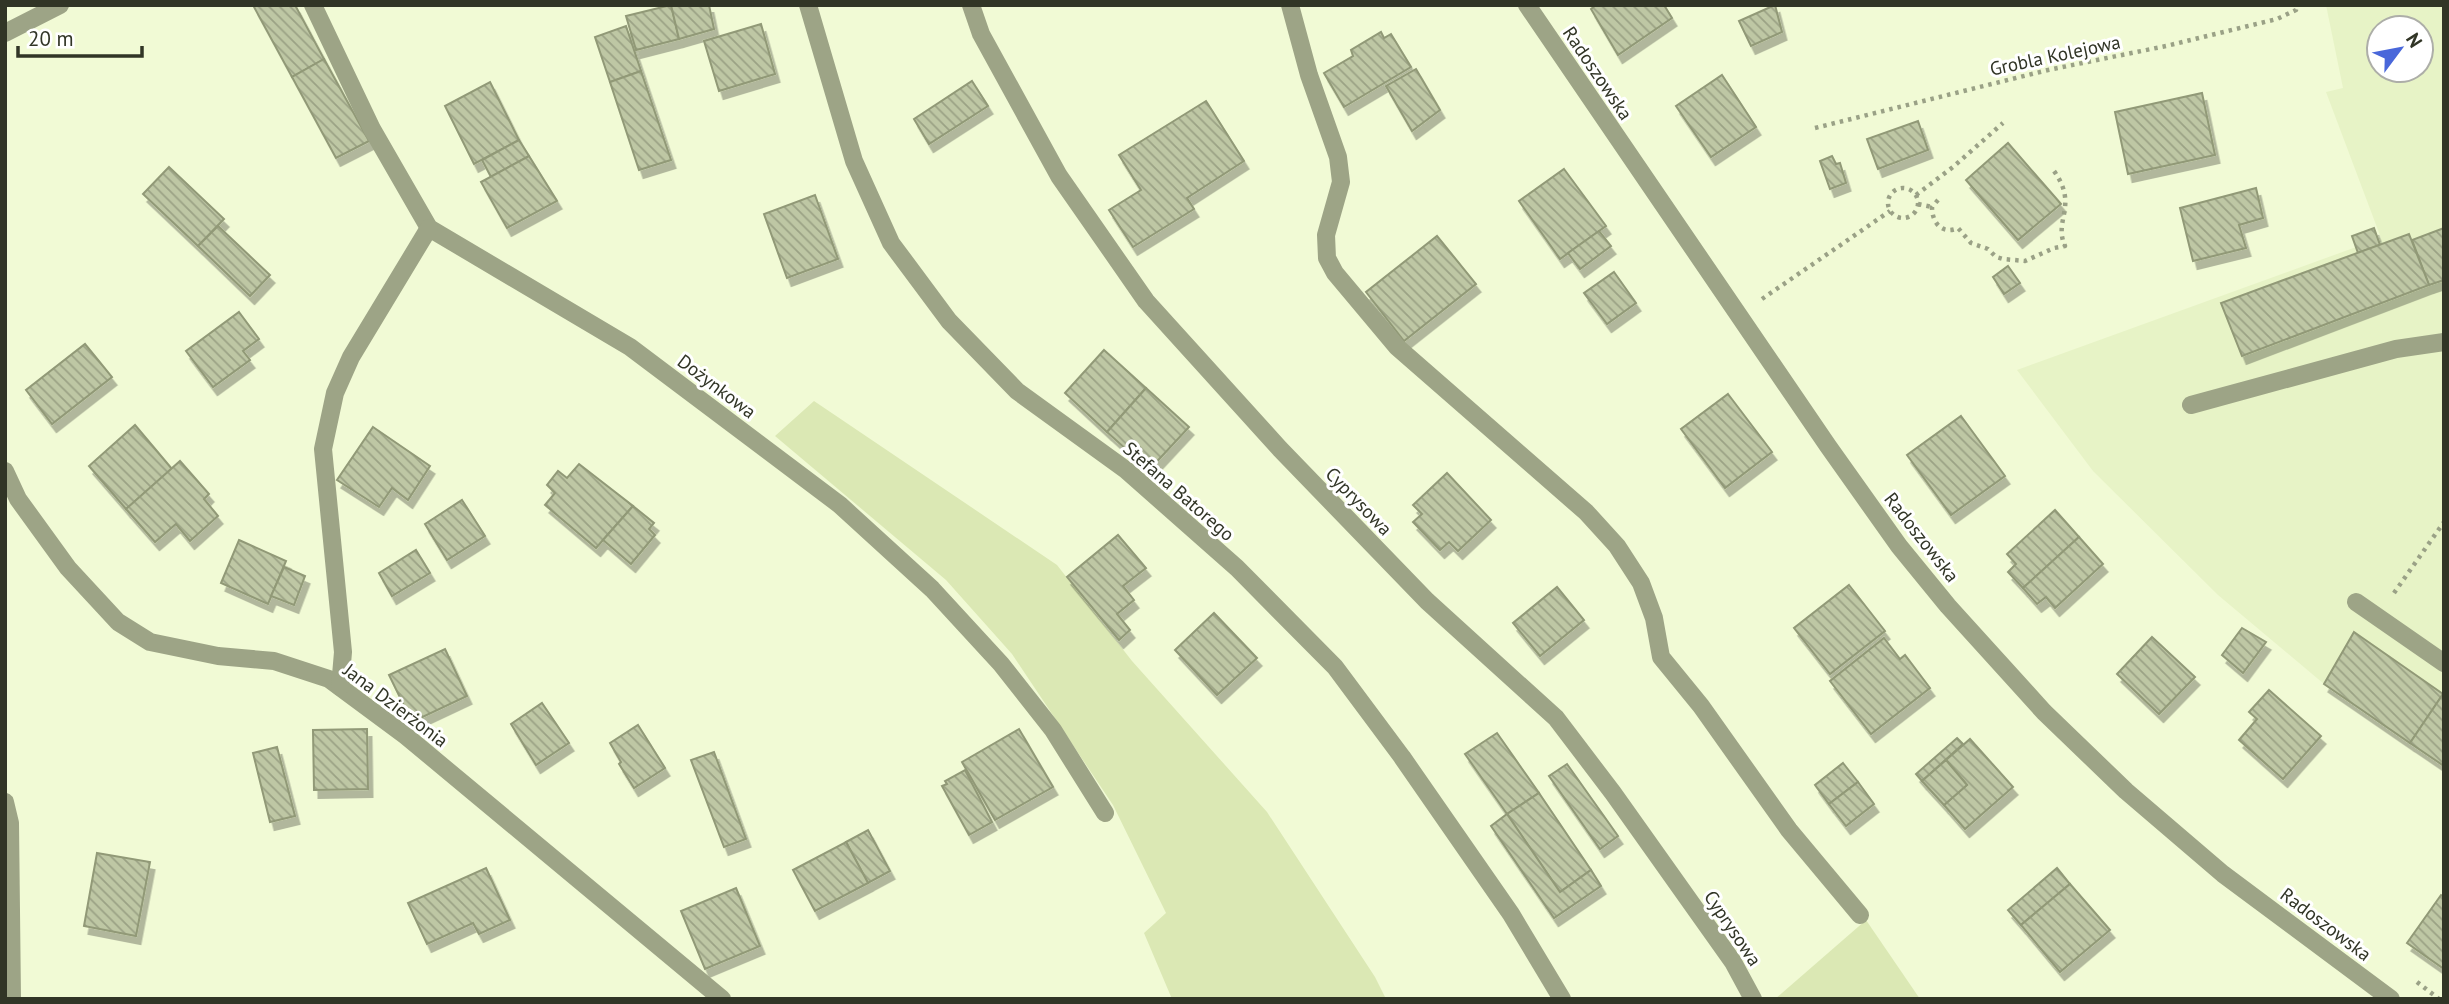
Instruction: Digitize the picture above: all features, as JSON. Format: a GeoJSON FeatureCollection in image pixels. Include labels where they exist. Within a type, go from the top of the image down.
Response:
{"type":"FeatureCollection","features":[{"type":"Feature","properties":{"kind":"street"},"geometry":{"type":"LineString","coordinates":[[5,33],[60,5]]}},
{"type":"Feature","properties":{"kind":"street","name":"Dożynkowa"},"geometry":{"type":"LineString","coordinates":[[313,5],[372,129],[429,228],[630,347],[840,505],[932,589],[1001,664],[1053,730],[1105,813]]}},
{"type":"Feature","properties":{"kind":"street","name":"Stefana Batorego"},"geometry":{"type":"LineString","coordinates":[[808,5],[854,161],[891,243],[949,321],[1017,391],[1126,470],[1237,568],[1335,667],[1402,757],[1511,914],[1562,999]]}},
{"type":"Feature","properties":{"kind":"street","name":"Cyprysowa"},"geometry":{"type":"LineString","coordinates":[[971,5],[982,34],[1059,176],[1146,301],[1280,449],[1427,601],[1556,718],[1725,950],[1753,999]]}},
{"type":"Feature","properties":{"kind":"street"},"geometry":{"type":"LineString","coordinates":[[1290,5],[1309,75],[1338,157],[1341,182],[1326,235],[1327,258],[1335,274],[1396,347],[1586,512],[1617,546],[1645,595],[1654,618],[1661,657],[1701,706],[1788,830],[1860,915]]}},
{"type":"Feature","properties":{"kind":"street","name":"Radoszowska"},"geometry":{"type":"LineString","coordinates":[[1527,5],[1828,446],[1899,546],[1948,606],[2045,712],[2126,791],[2223,874],[2391,999]]}},
{"type":"Feature","properties":{"kind":"street"},"geometry":{"type":"LineString","coordinates":[[340,687],[342,652],[323,449],[335,393],[351,357],[429,228]]}},
{"type":"Feature","properties":{"kind":"street"},"geometry":{"type":"LineString","coordinates":[[2191,405],[2396,349],[2444,342]]}},
{"type":"Feature","properties":{"kind":"street","name":"Jana Dzierżonia"},"geometry":{"type":"LineString","coordinates":[[5,471],[18,499],[68,568],[118,622],[150,642],[218,656],[274,661],[329,679],[406,736],[722,999]]}},
{"type":"Feature","properties":{"kind":"street"},"geometry":{"type":"LineString","coordinates":[[2356,602],[2444,663]]}},
{"type":"Feature","properties":{"kind":"street"},"geometry":{"type":"LineString","coordinates":[[5,802],[9,823],[12,999]]}},
{"type":"Feature","properties":{"kind":"path","name":"Grobla Kolejowa"},"geometry":{"type":"LineString","coordinates":[[1815,128],[2048,69],[2166,46],[2277,19],[2296,10],[2297,5]]}},
{"type":"Feature","properties":{"kind":"path"},"geometry":{"type":"LineString","coordinates":[[1916,195],[2003,123]]}},
{"type":"Feature","properties":{"kind":"path"},"geometry":{"type":"LineString","coordinates":[[1938,200],[1932,207],[1934,222],[1941,228],[1947,231],[1958,228],[1971,243],[1987,249],[1996,257],[2025,261],[2065,246],[2062,232],[2066,197],[2061,180],[2054,170]]}},
{"type":"Feature","properties":{"kind":"path"},"geometry":{"type":"LineString","coordinates":[[1908,188],[1916,195],[1918,204],[1915,213],[1907,218],[1897,218],[1890,211],[1887,201],[1896,189],[1908,188]]}},
{"type":"Feature","properties":{"kind":"path"},"geometry":{"type":"LineString","coordinates":[[1918,204],[1932,207]]}},
{"type":"Feature","properties":{"kind":"path"},"geometry":{"type":"LineString","coordinates":[[1769,310],[1761,299],[1890,211]]}},
{"type":"Feature","properties":{"kind":"path"},"geometry":{"type":"LineString","coordinates":[[2378,617],[2444,522]]}},
{"type":"Feature","properties":{"kind":"path"},"geometry":{"type":"LineString","coordinates":[[2406,975],[2439,999]]}},
{"type":"Feature","properties":{"kind":"shaded area"},"geometry":{"type":"Polygon","coordinates":[[[2326,5],[2444,5],[2444,766],[2324,684],[2218,595],[2093,471],[2017,370],[2381,238],[2326,92],[2343,88],[2326,5]]]}},
{"type":"Feature","properties":{"kind":"shaded area"},"geometry":{"type":"Polygon","coordinates":[[[814,401],[1057,565],[1132,661],[1267,812],[1375,977],[1386,999],[1172,999],[1144,933],[1166,913],[1113,805],[1012,654],[946,580],[775,436],[814,401]]]}},
{"type":"Feature","properties":{"kind":"shaded area"},"geometry":{"type":"Polygon","coordinates":[[[1866,920],[1920,999],[1775,999],[1866,920]]]}},
{"type":"Feature","properties":{"kind":"building"},"geometry":{"type":"Polygon","coordinates":[[[295,5],[324,59],[292,77],[254,7],[295,5]]]}},
{"type":"Feature","properties":{"kind":"building"},"geometry":{"type":"Polygon","coordinates":[[[671,5],[679,39],[636,50],[626,16],[671,5]]]}},
{"type":"Feature","properties":{"kind":"building"},"geometry":{"type":"Polygon","coordinates":[[[671,5],[709,5],[714,29],[679,39],[671,5]]]}},
{"type":"Feature","properties":{"kind":"building"},"geometry":{"type":"Polygon","coordinates":[[[1596,5],[1664,5],[1672,18],[1618,55],[1591,9],[1596,5]]]}},
{"type":"Feature","properties":{"kind":"building"},"geometry":{"type":"Polygon","coordinates":[[[1775,5],[1782,32],[1751,46],[1739,21],[1775,5]]]}},
{"type":"Feature","properties":{"kind":"building"},"geometry":{"type":"Polygon","coordinates":[[[761,24],[775,74],[719,91],[704,41],[761,24]]]}},
{"type":"Feature","properties":{"kind":"building"},"geometry":{"type":"Polygon","coordinates":[[[626,26],[641,71],[610,82],[595,37],[626,26]]]}},
{"type":"Feature","properties":{"kind":"building"},"geometry":{"type":"Polygon","coordinates":[[[1381,32],[1384,38],[1391,34],[1411,67],[1344,107],[1324,73],[1353,56],[1351,50],[1381,32]]]}},
{"type":"Feature","properties":{"kind":"building"},"geometry":{"type":"Polygon","coordinates":[[[324,59],[369,141],[336,158],[292,77],[324,59]]]}},
{"type":"Feature","properties":{"kind":"building"},"geometry":{"type":"Polygon","coordinates":[[[1416,69],[1440,110],[1412,131],[1386,86],[1416,69]]]}},
{"type":"Feature","properties":{"kind":"building"},"geometry":{"type":"Polygon","coordinates":[[[641,71],[671,160],[639,170],[610,82],[641,71]]]}},
{"type":"Feature","properties":{"kind":"building"},"geometry":{"type":"Polygon","coordinates":[[[1722,75],[1756,127],[1711,157],[1676,106],[1722,75]]]}},
{"type":"Feature","properties":{"kind":"building"},"geometry":{"type":"Polygon","coordinates":[[[972,81],[988,106],[929,144],[914,119],[972,81]]]}},
{"type":"Feature","properties":{"kind":"building"},"geometry":{"type":"Polygon","coordinates":[[[490,82],[519,140],[474,164],[445,106],[490,82]]]}},
{"type":"Feature","properties":{"kind":"building"},"geometry":{"type":"Polygon","coordinates":[[[2202,93],[2215,155],[2128,174],[2115,112],[2202,93]]]}},
{"type":"Feature","properties":{"kind":"building"},"geometry":{"type":"Polygon","coordinates":[[[1206,101],[1244,161],[1187,198],[1194,209],[1133,247],[1109,210],[1141,190],[1119,155],[1206,101]]]}},
{"type":"Feature","properties":{"kind":"building"},"geometry":{"type":"Polygon","coordinates":[[[1918,121],[1928,150],[1878,169],[1867,139],[1918,121]]]}},
{"type":"Feature","properties":{"kind":"building"},"geometry":{"type":"Polygon","coordinates":[[[519,140],[529,156],[491,177],[482,160],[519,140]]]}},
{"type":"Feature","properties":{"kind":"building"},"geometry":{"type":"Polygon","coordinates":[[[2008,143],[2061,204],[2018,240],[1966,180],[2008,143]]]}},
{"type":"Feature","properties":{"kind":"building"},"geometry":{"type":"Polygon","coordinates":[[[529,156],[557,201],[507,228],[481,182],[529,156]]]}},
{"type":"Feature","properties":{"kind":"building"},"geometry":{"type":"Polygon","coordinates":[[[1832,156],[1836,164],[1840,163],[1846,183],[1830,189],[1820,161],[1832,156]]]}},
{"type":"Feature","properties":{"kind":"building"},"geometry":{"type":"Polygon","coordinates":[[[169,167],[224,219],[198,246],[143,194],[169,167]]]}},
{"type":"Feature","properties":{"kind":"building"},"geometry":{"type":"Polygon","coordinates":[[[1564,169],[1606,226],[1560,259],[1519,201],[1564,169]]]}},
{"type":"Feature","properties":{"kind":"building"},"geometry":{"type":"Polygon","coordinates":[[[2256,188],[2263,218],[2239,225],[2246,248],[2193,261],[2180,208],[2256,188]]]}},
{"type":"Feature","properties":{"kind":"building"},"geometry":{"type":"Polygon","coordinates":[[[815,195],[838,259],[787,278],[764,214],[815,195]]]}},
{"type":"Feature","properties":{"kind":"building"},"geometry":{"type":"Polygon","coordinates":[[[218,226],[270,275],[250,296],[198,246],[218,226]]]}},
{"type":"Feature","properties":{"kind":"building"},"geometry":{"type":"Polygon","coordinates":[[[2374,228],[2380,245],[2358,253],[2352,236],[2374,228]]]}},
{"type":"Feature","properties":{"kind":"building"},"geometry":{"type":"Polygon","coordinates":[[[2444,228],[2444,280],[2429,285],[2412,240],[2444,228]]]}},
{"type":"Feature","properties":{"kind":"building"},"geometry":{"type":"Polygon","coordinates":[[[1599,231],[1611,246],[1580,269],[1568,253],[1599,231]]]}},
{"type":"Feature","properties":{"kind":"building"},"geometry":{"type":"Polygon","coordinates":[[[2409,234],[2429,285],[2242,356],[2221,303],[2409,234]]]}},
{"type":"Feature","properties":{"kind":"building"},"geometry":{"type":"Polygon","coordinates":[[[1437,236],[1476,284],[1404,341],[1366,292],[1437,236]]]}},
{"type":"Feature","properties":{"kind":"building"},"geometry":{"type":"Polygon","coordinates":[[[2008,266],[2020,283],[2004,294],[1993,277],[2008,266]]]}},
{"type":"Feature","properties":{"kind":"building"},"geometry":{"type":"Polygon","coordinates":[[[1614,272],[1636,303],[1607,324],[1584,293],[1614,272]]]}},
{"type":"Feature","properties":{"kind":"building"},"geometry":{"type":"Polygon","coordinates":[[[239,312],[259,339],[243,351],[250,360],[213,387],[186,351],[239,312]]]}},
{"type":"Feature","properties":{"kind":"building"},"geometry":{"type":"Polygon","coordinates":[[[85,344],[112,377],[52,424],[26,390],[85,344]]]}},
{"type":"Feature","properties":{"kind":"building"},"geometry":{"type":"Polygon","coordinates":[[[1104,350],[1146,388],[1107,432],[1065,393],[1104,350]]]}},
{"type":"Feature","properties":{"kind":"building"},"geometry":{"type":"Polygon","coordinates":[[[1146,388],[1189,427],[1149,470],[1107,432],[1146,388]]]}},
{"type":"Feature","properties":{"kind":"building"},"geometry":{"type":"Polygon","coordinates":[[[1728,394],[1772,452],[1725,488],[1681,429],[1728,394]]]}},
{"type":"Feature","properties":{"kind":"building"},"geometry":{"type":"Polygon","coordinates":[[[1961,416],[2005,476],[1951,515],[1907,455],[1961,416]]]}},
{"type":"Feature","properties":{"kind":"building"},"geometry":{"type":"Polygon","coordinates":[[[135,425],[172,469],[126,509],[89,466],[135,425]]]}},
{"type":"Feature","properties":{"kind":"building"},"geometry":{"type":"Polygon","coordinates":[[[373,427],[430,466],[408,500],[392,488],[379,507],[337,480],[373,427]]]}},
{"type":"Feature","properties":{"kind":"building"},"geometry":{"type":"Polygon","coordinates":[[[180,461],[209,494],[204,499],[218,516],[190,541],[176,524],[155,542],[126,509],[180,461]]]}},
{"type":"Feature","properties":{"kind":"building"},"geometry":{"type":"Polygon","coordinates":[[[579,464],[633,506],[596,548],[545,505],[555,493],[547,485],[558,471],[567,478],[579,464]]]}},
{"type":"Feature","properties":{"kind":"building"},"geometry":{"type":"Polygon","coordinates":[[[1447,473],[1491,520],[1458,551],[1449,542],[1440,550],[1413,522],[1422,514],[1413,505],[1447,473]]]}},
{"type":"Feature","properties":{"kind":"building"},"geometry":{"type":"Polygon","coordinates":[[[462,500],[485,536],[447,560],[425,524],[462,500]]]}},
{"type":"Feature","properties":{"kind":"building"},"geometry":{"type":"Polygon","coordinates":[[[633,506],[654,523],[649,529],[655,535],[631,564],[603,540],[633,506]]]}},
{"type":"Feature","properties":{"kind":"building"},"geometry":{"type":"Polygon","coordinates":[[[2055,510],[2079,537],[2023,588],[2008,572],[2016,564],[2007,554],[2055,510]]]}},
{"type":"Feature","properties":{"kind":"building"},"geometry":{"type":"Polygon","coordinates":[[[1118,535],[1146,568],[1123,586],[1134,600],[1117,614],[1130,630],[1119,640],[1067,577],[1118,535]]]}},
{"type":"Feature","properties":{"kind":"building"},"geometry":{"type":"Polygon","coordinates":[[[2079,537],[2103,564],[2055,608],[2046,597],[2037,604],[2023,588],[2079,537]]]}},
{"type":"Feature","properties":{"kind":"building"},"geometry":{"type":"Polygon","coordinates":[[[239,540],[286,561],[268,604],[221,583],[239,540]]]}},
{"type":"Feature","properties":{"kind":"building"},"geometry":{"type":"Polygon","coordinates":[[[416,550],[430,573],[392,596],[379,573],[416,550]]]}},
{"type":"Feature","properties":{"kind":"building"},"geometry":{"type":"Polygon","coordinates":[[[284,567],[305,576],[294,605],[271,596],[284,567]]]}},
{"type":"Feature","properties":{"kind":"building"},"geometry":{"type":"Polygon","coordinates":[[[1849,585],[1885,631],[1830,674],[1794,628],[1849,585]]]}},
{"type":"Feature","properties":{"kind":"building"},"geometry":{"type":"Polygon","coordinates":[[[1557,587],[1584,620],[1540,656],[1513,623],[1557,587]]]}},
{"type":"Feature","properties":{"kind":"building"},"geometry":{"type":"Polygon","coordinates":[[[1214,613],[1257,658],[1217,695],[1175,650],[1214,613]]]}},
{"type":"Feature","properties":{"kind":"building"},"geometry":{"type":"Polygon","coordinates":[[[2242,628],[2266,642],[2243,673],[2222,655],[2242,628]]]}},
{"type":"Feature","properties":{"kind":"building"},"geometry":{"type":"Polygon","coordinates":[[[2354,632],[2443,694],[2410,743],[2324,684],[2354,632]]]}},
{"type":"Feature","properties":{"kind":"building"},"geometry":{"type":"Polygon","coordinates":[[[2152,637],[2195,677],[2159,714],[2117,674],[2152,637]]]}},
{"type":"Feature","properties":{"kind":"building"},"geometry":{"type":"Polygon","coordinates":[[[1884,638],[1900,659],[1905,655],[1930,688],[1871,734],[1830,681],[1884,638]]]}},
{"type":"Feature","properties":{"kind":"building"},"geometry":{"type":"Polygon","coordinates":[[[445,649],[467,696],[412,722],[389,675],[445,649]]]}},
{"type":"Feature","properties":{"kind":"building"},"geometry":{"type":"Polygon","coordinates":[[[2269,690],[2321,736],[2283,779],[2239,740],[2257,719],[2249,712],[2269,690]]]}},
{"type":"Feature","properties":{"kind":"building"},"geometry":{"type":"Polygon","coordinates":[[[2444,694],[2444,766],[2410,743],[2444,694]]]}},
{"type":"Feature","properties":{"kind":"building"},"geometry":{"type":"Polygon","coordinates":[[[542,703],[569,743],[536,765],[511,724],[542,703]]]}},
{"type":"Feature","properties":{"kind":"building"},"geometry":{"type":"Polygon","coordinates":[[[638,725],[665,768],[634,788],[610,743],[638,725]]]}},
{"type":"Feature","properties":{"kind":"building"},"geometry":{"type":"Polygon","coordinates":[[[367,729],[368,789],[314,790],[313,730],[367,729]]]}},
{"type":"Feature","properties":{"kind":"building"},"geometry":{"type":"Polygon","coordinates":[[[1019,729],[1053,787],[995,820],[962,762],[1019,729]]]}},
{"type":"Feature","properties":{"kind":"building"},"geometry":{"type":"Polygon","coordinates":[[[1497,733],[1539,793],[1507,814],[1465,754],[1497,733]]]}},
{"type":"Feature","properties":{"kind":"building"},"geometry":{"type":"Polygon","coordinates":[[[1957,738],[1963,744],[1922,781],[1916,774],[1957,738]]]}},
{"type":"Feature","properties":{"kind":"building"},"geometry":{"type":"Polygon","coordinates":[[[1970,739],[2013,787],[1965,829],[1944,805],[1967,785],[1946,760],[1970,739]]]}},
{"type":"Feature","properties":{"kind":"building"},"geometry":{"type":"Polygon","coordinates":[[[277,747],[295,816],[270,822],[253,753],[277,747]]]}},
{"type":"Feature","properties":{"kind":"building"},"geometry":{"type":"Polygon","coordinates":[[[714,752],[746,839],[724,847],[691,760],[714,752]]]}},
{"type":"Feature","properties":{"kind":"building"},"geometry":{"type":"Polygon","coordinates":[[[1946,760],[1967,785],[1944,805],[1922,781],[1946,760]]]}},
{"type":"Feature","properties":{"kind":"building"},"geometry":{"type":"Polygon","coordinates":[[[1843,763],[1858,782],[1829,804],[1815,785],[1843,763]]]}},
{"type":"Feature","properties":{"kind":"building"},"geometry":{"type":"Polygon","coordinates":[[[1567,764],[1618,836],[1600,849],[1549,776],[1567,764]]]}},
{"type":"Feature","properties":{"kind":"building"},"geometry":{"type":"Polygon","coordinates":[[[965,770],[992,822],[969,835],[942,786],[947,784],[945,781],[965,770]]]}},
{"type":"Feature","properties":{"kind":"building"},"geometry":{"type":"Polygon","coordinates":[[[1858,782],[1874,804],[1846,826],[1829,804],[1858,782]]]}},
{"type":"Feature","properties":{"kind":"building"},"geometry":{"type":"Polygon","coordinates":[[[1539,793],[1591,870],[1560,892],[1507,814],[1539,793]]]}},
{"type":"Feature","properties":{"kind":"building"},"geometry":{"type":"Polygon","coordinates":[[[1507,814],[1560,892],[1591,870],[1601,886],[1554,918],[1491,826],[1507,814]]]}},
{"type":"Feature","properties":{"kind":"building"},"geometry":{"type":"Polygon","coordinates":[[[868,830],[890,871],[868,883],[846,842],[868,830]]]}},
{"type":"Feature","properties":{"kind":"building"},"geometry":{"type":"Polygon","coordinates":[[[846,842],[868,883],[815,911],[793,870],[846,842]]]}},
{"type":"Feature","properties":{"kind":"building"},"geometry":{"type":"Polygon","coordinates":[[[97,853],[150,862],[136,936],[84,926],[97,853]]]}},
{"type":"Feature","properties":{"kind":"building"},"geometry":{"type":"Polygon","coordinates":[[[486,868],[510,920],[479,934],[473,923],[427,944],[408,903],[486,868]]]}},
{"type":"Feature","properties":{"kind":"building"},"geometry":{"type":"Polygon","coordinates":[[[2057,868],[2070,884],[2021,925],[2008,910],[2057,868]]]}},
{"type":"Feature","properties":{"kind":"building"},"geometry":{"type":"Polygon","coordinates":[[[2070,884],[2110,930],[2060,972],[2021,925],[2070,884]]]}},
{"type":"Feature","properties":{"kind":"building"},"geometry":{"type":"Polygon","coordinates":[[[736,888],[760,946],[705,969],[681,911],[736,888]]]}},
{"type":"Feature","properties":{"kind":"building"},"geometry":{"type":"Polygon","coordinates":[[[2441,895],[2444,897],[2444,969],[2407,943],[2441,895]]]}}]}
